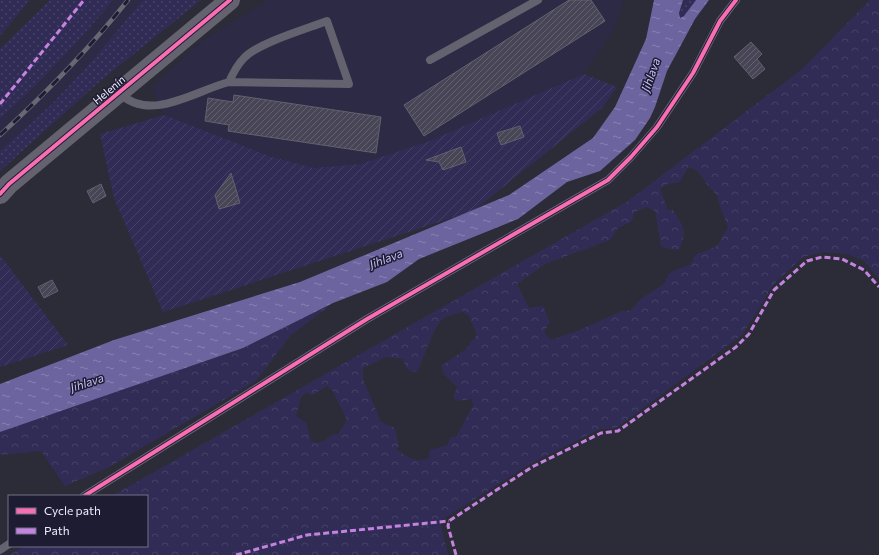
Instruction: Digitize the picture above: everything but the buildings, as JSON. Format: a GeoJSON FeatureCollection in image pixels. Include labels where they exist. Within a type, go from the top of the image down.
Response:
{"type":"FeatureCollection","features":[{"type":"Feature","properties":{"kind":"street","name":"Helenín"},"geometry":{"type":"LineString","coordinates":[[0,194],[9,184],[230,0]]}},
{"type":"Feature","properties":{"kind":"lane"},"geometry":{"type":"LineString","coordinates":[[430,60],[538,0]]}},
{"type":"Feature","properties":{"kind":"lane"},"geometry":{"type":"LineString","coordinates":[[86,495],[367,319],[608,180],[631,158],[657,127],[693,73],[720,21],[736,0]]}},
{"type":"Feature","properties":{"kind":"lane"},"geometry":{"type":"LineString","coordinates":[[119,93],[126,99],[148,107],[168,104],[211,87],[229,82],[349,84],[327,21],[262,47],[245,57],[236,68],[229,82]]}},
{"type":"Feature","properties":{"kind":"shaded area"},"geometry":{"type":"Polygon","coordinates":[[[113,0],[143,0],[85,69],[51,105],[0,151],[0,119],[35,88],[68,53],[113,0]]]}},
{"type":"Feature","properties":{"kind":"shaded area"},"geometry":{"type":"Polygon","coordinates":[[[268,0],[624,0],[615,28],[584,74],[427,142],[360,164],[313,168],[272,157],[164,115],[151,88],[205,39],[268,0]]]}},
{"type":"Feature","properties":{"kind":"green space"},"geometry":{"type":"Polygon","coordinates":[[[0,0],[30,0],[0,36],[0,0]]]}},
{"type":"Feature","properties":{"kind":"green space"},"geometry":{"type":"Polygon","coordinates":[[[50,0],[113,0],[59,62],[0,119],[0,49],[50,0]]]}},
{"type":"Feature","properties":{"kind":"green space"},"geometry":{"type":"Polygon","coordinates":[[[143,0],[201,0],[99,82],[0,171],[0,151],[51,105],[85,69],[143,0]]]}},
{"type":"Feature","properties":{"kind":"green space"},"geometry":{"type":"Polygon","coordinates":[[[683,0],[696,0],[684,16],[680,18],[679,13],[683,0]]]}},
{"type":"Feature","properties":{"kind":"green space"},"geometry":{"type":"Polygon","coordinates":[[[870,0],[879,0],[879,279],[864,261],[847,254],[824,252],[803,257],[774,284],[742,335],[616,428],[600,429],[530,464],[440,521],[448,555],[9,555],[23,547],[148,547],[148,495],[114,495],[628,201],[801,70],[870,0]],[[688,167],[680,182],[668,184],[660,189],[668,210],[673,210],[684,229],[679,250],[661,247],[655,211],[646,207],[635,212],[631,222],[618,228],[610,240],[545,264],[517,284],[529,308],[543,306],[550,322],[544,332],[551,340],[580,330],[620,312],[631,310],[642,298],[664,284],[669,274],[673,271],[691,264],[695,255],[717,246],[728,227],[720,208],[718,196],[700,174],[688,167]],[[462,311],[444,318],[441,321],[433,334],[417,372],[412,372],[406,367],[403,359],[386,357],[363,368],[363,379],[381,422],[395,428],[399,446],[396,449],[412,459],[424,460],[429,458],[430,450],[447,445],[451,437],[456,437],[473,406],[472,399],[457,401],[453,397],[457,387],[445,375],[441,366],[466,349],[477,335],[469,316],[462,311]],[[327,386],[313,395],[305,393],[301,397],[296,416],[306,423],[311,441],[316,443],[324,441],[332,435],[338,434],[347,420],[332,390],[327,386]]]}},
{"type":"Feature","properties":{"kind":"green space"},"geometry":{"type":"Polygon","coordinates":[[[584,74],[617,87],[602,108],[473,211],[163,312],[114,198],[100,134],[164,115],[272,157],[314,168],[360,164],[427,142],[584,74]]]}},
{"type":"Feature","properties":{"kind":"green space"},"geometry":{"type":"Polygon","coordinates":[[[0,255],[68,345],[0,367],[0,255]]]}},
{"type":"Feature","properties":{"kind":"green space"},"geometry":{"type":"Polygon","coordinates":[[[333,303],[290,336],[256,381],[109,467],[65,486],[41,451],[0,455],[0,431],[243,348],[333,303]]]}},
{"type":"Feature","properties":{"kind":"water","name":"Jihlava"},"geometry":{"type":"Polygon","coordinates":[[[654,0],[683,0],[679,13],[680,18],[684,16],[696,0],[709,0],[695,19],[667,71],[650,118],[635,140],[600,171],[567,182],[518,219],[419,259],[387,282],[333,303],[243,348],[0,432],[0,384],[114,340],[300,282],[509,195],[593,138],[615,107],[646,39],[654,0]]]}},
{"type":"Feature","properties":{"kind":"railway"},"geometry":{"type":"LineString","coordinates":[[0,135],[67,70],[128,0]]}},
{"type":"Feature","properties":{"kind":"marked path"},"geometry":{"type":"LineString","coordinates":[[0,104],[84,0]]}},
{"type":"Feature","properties":{"kind":"marked path"},"geometry":{"type":"LineString","coordinates":[[456,555],[448,526],[449,521],[532,467],[601,433],[618,431],[736,347],[749,334],[774,290],[807,261],[822,257],[842,259],[864,270],[879,287]]}},
{"type":"Feature","properties":{"kind":"marked path"},"geometry":{"type":"LineString","coordinates":[[236,555],[307,535],[449,521]]}},
{"type":"Feature","properties":{"kind":"cycle path"},"geometry":{"type":"LineString","coordinates":[[0,194],[9,184],[230,0]]}},
{"type":"Feature","properties":{"kind":"cycle path"},"geometry":{"type":"LineString","coordinates":[[86,495],[367,319],[608,180],[631,157],[657,127],[693,73],[720,21],[736,0]]}}]}
